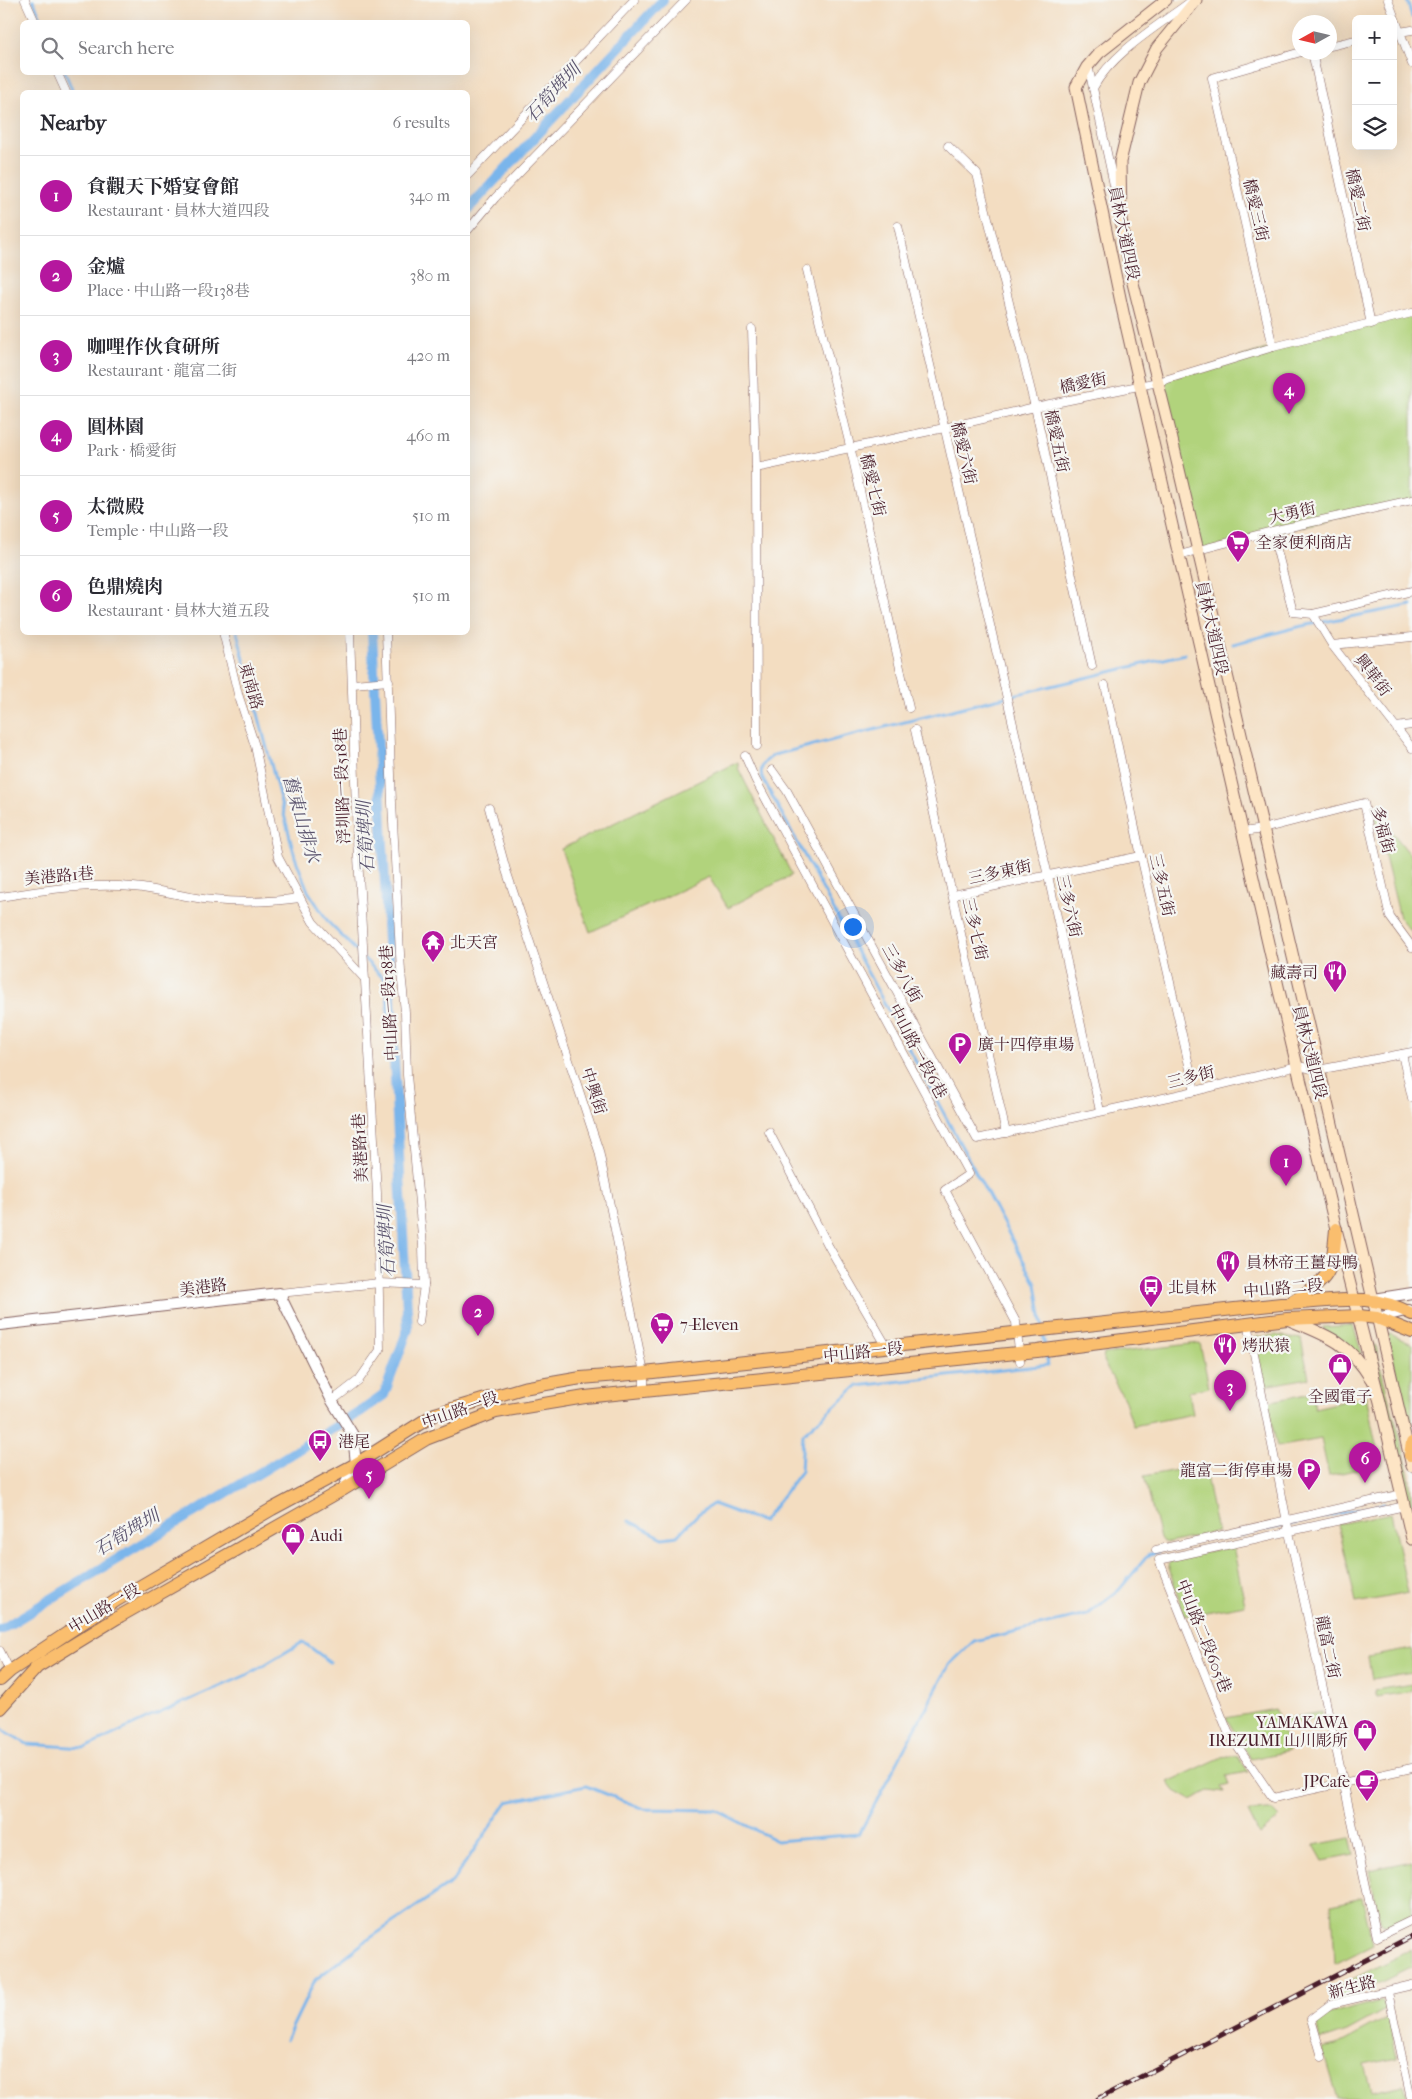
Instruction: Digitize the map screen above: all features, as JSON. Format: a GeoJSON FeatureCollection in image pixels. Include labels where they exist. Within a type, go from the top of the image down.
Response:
{"type":"FeatureCollection","features":[{"type":"Feature","properties":{"kind":"main road","name":"員林大道四段"},"geometry":{"type":"LineString","coordinates":[[1166,0],[1099,53],[1088,65],[1076,87],[1123,312],[1243,832],[1336,1229],[1380,1402]]}},
{"type":"Feature","properties":{"kind":"main road","name":"員林大道四段"},"geometry":{"type":"LineString","coordinates":[[1194,0],[1157,48],[1139,83],[1120,162],[1121,220],[1132,279],[1199,551],[1318,1070],[1372,1300],[1411,1455]]}},
{"type":"Feature","properties":{"kind":"main road"},"geometry":{"type":"LineString","coordinates":[[1289,1304],[1321,1284],[1328,1273],[1334,1258],[1336,1229]]}},
{"type":"Feature","properties":{"kind":"main road","name":"中山路二段"},"geometry":{"type":"LineString","coordinates":[[1036,1332],[1289,1304],[1353,1299],[1372,1300]]}},
{"type":"Feature","properties":{"kind":"main road"},"geometry":{"type":"LineString","coordinates":[[1372,1300],[1410,1311]]}},
{"type":"Feature","properties":{"kind":"main road","name":"中山路二段"},"geometry":{"type":"LineString","coordinates":[[1037,1351],[1287,1319],[1359,1316],[1377,1318]]}},
{"type":"Feature","properties":{"kind":"main road"},"geometry":{"type":"LineString","coordinates":[[1377,1318],[1412,1332]]}},
{"type":"Feature","properties":{"kind":"main road"},"geometry":{"type":"LineString","coordinates":[[1287,1319],[1331,1337],[1347,1348],[1363,1365],[1371,1378],[1380,1402],[1412,1539]]}},
{"type":"Feature","properties":{"kind":"main road","name":"中山路一段"},"geometry":{"type":"LineString","coordinates":[[5,1675],[117,1600],[272,1509],[356,1464],[435,1414],[523,1388],[581,1378],[1036,1332]]}},
{"type":"Feature","properties":{"kind":"main road","name":"中山路一段"},"geometry":{"type":"LineString","coordinates":[[0,1708],[37,1667],[120,1616],[342,1490],[426,1439],[496,1412],[585,1397],[1019,1357],[1037,1351]]}},
{"type":"Feature","properties":{"kind":"street"},"geometry":{"type":"LineString","coordinates":[[25,0],[33,20]]}},
{"type":"Feature","properties":{"kind":"street"},"geometry":{"type":"LineString","coordinates":[[470,173],[634,0]]}},
{"type":"Feature","properties":{"kind":"street"},"geometry":{"type":"LineString","coordinates":[[470,228],[495,198],[686,0]]}},
{"type":"Feature","properties":{"kind":"street"},"geometry":{"type":"LineString","coordinates":[[1094,88],[1102,72],[1120,54],[1194,0]]}},
{"type":"Feature","properties":{"kind":"street"},"geometry":{"type":"LineString","coordinates":[[1388,0],[1403,31],[1412,64]]}},
{"type":"Feature","properties":{"kind":"street"},"geometry":{"type":"LineString","coordinates":[[1337,44],[1352,41]]}},
{"type":"Feature","properties":{"kind":"street","name":"橋愛三街"},"geometry":{"type":"LineString","coordinates":[[1273,348],[1212,78],[1292,55]]}},
{"type":"Feature","properties":{"kind":"street","name":"橋愛二街"},"geometry":{"type":"LineString","coordinates":[[1314,60],[1371,324]]}},
{"type":"Feature","properties":{"kind":"street"},"geometry":{"type":"LineString","coordinates":[[1088,65],[1121,220]]}},
{"type":"Feature","properties":{"kind":"street"},"geometry":{"type":"LineString","coordinates":[[58,75],[65,90]]}},
{"type":"Feature","properties":{"kind":"street","name":"橋愛五街"},"geometry":{"type":"LineString","coordinates":[[948,146],[977,174],[1035,407],[1092,666]]}},
{"type":"Feature","properties":{"kind":"street","name":"橋愛六街"},"geometry":{"type":"LineString","coordinates":[[898,226],[1009,708]]}},
{"type":"Feature","properties":{"kind":"street","name":"橋愛七街"},"geometry":{"type":"LineString","coordinates":[[807,270],[850,446],[910,708]]}},
{"type":"Feature","properties":{"kind":"street","name":"橋愛街"},"geometry":{"type":"LineString","coordinates":[[756,468],[850,446],[944,428],[1158,382],[1273,348],[1412,313]]}},
{"type":"Feature","properties":{"kind":"street"},"geometry":{"type":"LineString","coordinates":[[752,329],[756,468],[757,746]]}},
{"type":"Feature","properties":{"kind":"street","name":"大勇街"},"geometry":{"type":"LineString","coordinates":[[1179,555],[1272,531],[1412,500]]}},
{"type":"Feature","properties":{"kind":"street"},"geometry":{"type":"LineString","coordinates":[[1272,531],[1293,612],[1314,615],[1412,592]]}},
{"type":"Feature","properties":{"kind":"street","name":"興華街"},"geometry":{"type":"LineString","coordinates":[[1314,615],[1332,645],[1412,748]]}},
{"type":"Feature","properties":{"kind":"street","name":"東南路"},"geometry":{"type":"LineString","coordinates":[[224,635],[238,694],[255,746],[278,857],[300,898]]}},
{"type":"Feature","properties":{"kind":"street","name":"浮圳路一段518巷"},"geometry":{"type":"LineString","coordinates":[[350,635],[364,964]]}},
{"type":"Feature","properties":{"kind":"street","name":"中山路一段138巷"},"geometry":{"type":"LineString","coordinates":[[386,635],[392,803],[407,1075],[423,1246],[424,1285],[419,1322]]}},
{"type":"Feature","properties":{"kind":"street"},"geometry":{"type":"LineString","coordinates":[[1332,645],[1412,637]]}},
{"type":"Feature","properties":{"kind":"street"},"geometry":{"type":"LineString","coordinates":[[353,684],[389,681]]}},
{"type":"Feature","properties":{"kind":"street","name":"三多五街"},"geometry":{"type":"LineString","coordinates":[[1105,685],[1141,856],[1195,1091]]}},
{"type":"Feature","properties":{"kind":"street","name":"三多六街"},"geometry":{"type":"LineString","coordinates":[[1009,708],[1100,1111]]}},
{"type":"Feature","properties":{"kind":"street"},"geometry":{"type":"LineString","coordinates":[[1396,727],[1412,725]]}},
{"type":"Feature","properties":{"kind":"street","name":"三多七街"},"geometry":{"type":"LineString","coordinates":[[915,730],[1006,1133]]}},
{"type":"Feature","properties":{"kind":"street","name":"中山路一段6巷"},"geometry":{"type":"LineString","coordinates":[[745,756],[755,779],[969,1174],[945,1190],[1016,1322],[1019,1357]]}},
{"type":"Feature","properties":{"kind":"street","name":"三多八街"},"geometry":{"type":"LineString","coordinates":[[772,770],[787,792],[977,1139]]}},
{"type":"Feature","properties":{"kind":"street","name":"多福街"},"geometry":{"type":"LineString","coordinates":[[1243,832],[1263,829],[1364,803],[1390,917],[1412,948]]}},
{"type":"Feature","properties":{"kind":"street","name":"中興街"},"geometry":{"type":"LineString","coordinates":[[489,808],[506,870],[599,1151],[644,1373],[644,1391]]}},
{"type":"Feature","properties":{"kind":"street","name":"三多東街"},"geometry":{"type":"LineString","coordinates":[[953,895],[1141,856]]}},
{"type":"Feature","properties":{"kind":"street","name":"美港路1巷"},"geometry":{"type":"LineString","coordinates":[[0,897],[62,887],[90,886],[134,887],[212,900],[264,903],[300,898]]}},
{"type":"Feature","properties":{"kind":"street"},"geometry":{"type":"LineString","coordinates":[[300,898],[313,922],[364,978]]}},
{"type":"Feature","properties":{"kind":"street","name":"美港路1巷"},"geometry":{"type":"LineString","coordinates":[[334,1406],[359,1380],[380,1350],[377,1193],[364,964]]}},
{"type":"Feature","properties":{"kind":"street","name":"三多街"},"geometry":{"type":"LineString","coordinates":[[977,1139],[1195,1091],[1298,1066],[1318,1070],[1412,1052]]}},
{"type":"Feature","properties":{"kind":"street"},"geometry":{"type":"LineString","coordinates":[[1402,1054],[1412,1098]]}},
{"type":"Feature","properties":{"kind":"street"},"geometry":{"type":"LineString","coordinates":[[769,1132],[829,1247],[887,1347]]}},
{"type":"Feature","properties":{"kind":"street"},"geometry":{"type":"LineString","coordinates":[[342,1490],[356,1464],[353,1435],[334,1406],[279,1293],[380,1283],[424,1285]]}},
{"type":"Feature","properties":{"kind":"street","name":"美港路"},"geometry":{"type":"LineString","coordinates":[[0,1325],[279,1293]]}},
{"type":"Feature","properties":{"kind":"street","name":"中山路二段"},"geometry":{"type":"LineString","coordinates":[[1372,1300],[1412,1293]]}},
{"type":"Feature","properties":{"kind":"street","name":"中山路二段"},"geometry":{"type":"LineString","coordinates":[[1377,1318],[1410,1311]]}},
{"type":"Feature","properties":{"kind":"street","name":"龍富二街"},"geometry":{"type":"LineString","coordinates":[[1248,1324],[1289,1532],[1377,1937],[1412,1920]]}},
{"type":"Feature","properties":{"kind":"street"},"geometry":{"type":"LineString","coordinates":[[1156,1550],[1402,1494]]}},
{"type":"Feature","properties":{"kind":"street"},"geometry":{"type":"LineString","coordinates":[[1289,1532],[1405,1506]]}},
{"type":"Feature","properties":{"kind":"street","name":"中山路二段605巷"},"geometry":{"type":"LineString","coordinates":[[1289,1532],[1159,1560],[1228,1732],[1273,1798],[1344,1782]]}},
{"type":"Feature","properties":{"kind":"street"},"geometry":{"type":"LineString","coordinates":[[0,1651],[5,1675]]}},
{"type":"Feature","properties":{"kind":"street"},"geometry":{"type":"LineString","coordinates":[[1344,1782],[1412,1768]]}},
{"type":"Feature","properties":{"kind":"street","name":"新生路"},"geometry":{"type":"LineString","coordinates":[[1322,2057],[1311,2019],[1331,2004],[1412,1985]]}},
{"type":"Feature","properties":{"kind":"street"},"geometry":{"type":"LineString","coordinates":[[1388,1992],[1411,2099]]}},
{"type":"Feature","properties":{"kind":"green space"},"geometry":{"type":"Polygon","coordinates":[[[1412,313],[1412,500],[1199,551],[1158,382],[1273,347],[1412,313]]]}},
{"type":"Feature","properties":{"kind":"green space"},"geometry":{"type":"Polygon","coordinates":[[[738,762],[738,768],[792,875],[728,908],[709,877],[590,932],[561,849],[738,762]]]}},
{"type":"Feature","properties":{"kind":"green space"},"geometry":{"type":"Polygon","coordinates":[[[1373,808],[1412,857],[1412,933],[1400,918],[1373,808]]]}},
{"type":"Feature","properties":{"kind":"green space"},"geometry":{"type":"Polygon","coordinates":[[[1353,1325],[1362,1353],[1359,1355],[1345,1341],[1323,1329],[1323,1327],[1353,1325]]]}},
{"type":"Feature","properties":{"kind":"green space"},"geometry":{"type":"Polygon","coordinates":[[[1390,1334],[1412,1344],[1412,1434],[1410,1434],[1388,1335],[1390,1334]]]}},
{"type":"Feature","properties":{"kind":"green space"},"geometry":{"type":"Polygon","coordinates":[[[1276,1335],[1301,1339],[1309,1378],[1264,1386],[1255,1342],[1256,1337],[1276,1335]]]}},
{"type":"Feature","properties":{"kind":"green space"},"geometry":{"type":"Polygon","coordinates":[[[1200,1343],[1209,1387],[1189,1391],[1193,1414],[1133,1426],[1125,1401],[1103,1361],[1104,1354],[1200,1343]]]}},
{"type":"Feature","properties":{"kind":"green space"},"geometry":{"type":"Polygon","coordinates":[[[1373,1346],[1376,1346],[1404,1452],[1411,1489],[1412,1516],[1373,1346]]]}},
{"type":"Feature","properties":{"kind":"green space"},"geometry":{"type":"Polygon","coordinates":[[[1312,1393],[1315,1408],[1366,1396],[1380,1464],[1329,1476],[1321,1439],[1277,1447],[1267,1402],[1312,1393]]]}},
{"type":"Feature","properties":{"kind":"green space"},"geometry":{"type":"Polygon","coordinates":[[[1204,1465],[1217,1532],[1169,1543],[1163,1542],[1160,1538],[1144,1476],[1204,1465]]]}},
{"type":"Feature","properties":{"kind":"green space"},"geometry":{"type":"Polygon","coordinates":[[[1391,1513],[1408,1593],[1356,1603],[1338,1524],[1391,1513]]]}},
{"type":"Feature","properties":{"kind":"green space"},"geometry":{"type":"Polygon","coordinates":[[[1233,1546],[1245,1605],[1184,1616],[1168,1565],[1172,1559],[1233,1546]]]}},
{"type":"Feature","properties":{"kind":"green space"},"geometry":{"type":"Polygon","coordinates":[[[1412,1649],[1412,1672],[1372,1679],[1368,1657],[1412,1649]]]}},
{"type":"Feature","properties":{"kind":"green space"},"geometry":{"type":"Polygon","coordinates":[[[1412,1684],[1412,1691],[1377,1697],[1375,1690],[1412,1684]]]}},
{"type":"Feature","properties":{"kind":"green space"},"geometry":{"type":"Polygon","coordinates":[[[1275,1709],[1279,1720],[1322,1712],[1323,1718],[1281,1726],[1289,1751],[1251,1759],[1226,1718],[1275,1709]]]}},
{"type":"Feature","properties":{"kind":"green space"},"geometry":{"type":"Polygon","coordinates":[[[1237,1756],[1248,1772],[1226,1776],[1229,1785],[1221,1787],[1224,1793],[1209,1791],[1191,1800],[1175,1791],[1168,1782],[1220,1758],[1237,1756]]]}},
{"type":"Feature","properties":{"kind":"green space"},"geometry":{"type":"Polygon","coordinates":[[[1273,1810],[1280,1817],[1259,1835],[1248,1812],[1273,1810]]]}},
{"type":"Feature","properties":{"kind":"green space"},"geometry":{"type":"Polygon","coordinates":[[[1350,1838],[1354,1855],[1323,1861],[1314,1845],[1350,1838]]]}},
{"type":"Feature","properties":{"kind":"green space"},"geometry":{"type":"Polygon","coordinates":[[[1412,1861],[1412,1916],[1389,1927],[1381,1924],[1369,1870],[1412,1861]]]}},
{"type":"Feature","properties":{"kind":"green space"},"geometry":{"type":"Polygon","coordinates":[[[1362,1897],[1373,1945],[1335,1964],[1332,1904],[1362,1897]]]}},
{"type":"Feature","properties":{"kind":"green space"},"geometry":{"type":"Polygon","coordinates":[[[1412,1949],[1412,1967],[1365,1990],[1344,1996],[1337,1991],[1337,1987],[1412,1949]]]}},
{"type":"Feature","properties":{"kind":"green space"},"geometry":{"type":"Polygon","coordinates":[[[1380,2001],[1386,2005],[1387,2009],[1347,2031],[1320,2040],[1316,2023],[1321,2017],[1380,2001]]]}},
{"type":"Feature","properties":{"kind":"green space"},"geometry":{"type":"Polygon","coordinates":[[[1389,2017],[1397,2058],[1364,2065],[1371,2091],[1403,2084],[1407,2099],[1337,2099],[1322,2048],[1337,2045],[1389,2017]]]}},
{"type":"Feature","properties":{"kind":"waterway","name":"舊東山排水"},"geometry":{"type":"LineString","coordinates":[[33,0],[42,20]]}},
{"type":"Feature","properties":{"kind":"waterway","name":"石筍埤圳"},"geometry":{"type":"LineString","coordinates":[[470,207],[663,0]]}},
{"type":"Feature","properties":{"kind":"waterway"},"geometry":{"type":"LineString","coordinates":[[1407,0],[1412,17]]}},
{"type":"Feature","properties":{"kind":"waterway","name":"舊東山排水"},"geometry":{"type":"LineString","coordinates":[[66,75],[72,90]]}},
{"type":"Feature","properties":{"kind":"waterway"},"geometry":{"type":"LineString","coordinates":[[1233,644],[1302,626],[1412,605]]}},
{"type":"Feature","properties":{"kind":"waterway","name":"舊東山排水"},"geometry":{"type":"LineString","coordinates":[[238,635],[295,857],[308,891],[329,923],[390,985]]}},
{"type":"Feature","properties":{"kind":"waterway","name":"石筍埤圳"},"geometry":{"type":"LineString","coordinates":[[0,1630],[360,1412],[384,1395],[408,1329],[372,635]]}},
{"type":"Feature","properties":{"kind":"waterway"},"geometry":{"type":"LineString","coordinates":[[1043,1328],[1036,1284],[762,777],[761,770],[765,762],[774,755],[1185,654]]}},
{"type":"Feature","properties":{"kind":"waterway"},"geometry":{"type":"LineString","coordinates":[[1043,1334],[1045,1348]]}},
{"type":"Feature","properties":{"kind":"waterway"},"geometry":{"type":"LineString","coordinates":[[629,1521],[663,1538],[677,1536],[698,1514],[713,1504],[763,1522],[801,1471],[803,1434],[857,1386],[1048,1365],[1046,1354]]}},
{"type":"Feature","properties":{"kind":"waterway"},"geometry":{"type":"LineString","coordinates":[[1227,1538],[1383,1504]]}},
{"type":"Feature","properties":{"kind":"waterway"},"geometry":{"type":"LineString","coordinates":[[286,2040],[315,1980],[363,1943],[452,1882],[507,1802],[586,1786],[644,1809],[716,1810],[777,1841],[859,1834],[949,1665],[974,1641],[1087,1615],[1119,1590],[1149,1554],[1158,1552]]}},
{"type":"Feature","properties":{"kind":"waterway"},"geometry":{"type":"LineString","coordinates":[[0,1728],[27,1744],[85,1748],[249,1674],[303,1642],[330,1662]]}},
{"type":"Feature","properties":{"kind":"railway"},"geometry":{"type":"LineString","coordinates":[[1098,2099],[1412,1936]]}},
{"type":"Feature","properties":{"kind":"place","name":"圓林園"},"geometry":{"type":"Point","coordinates":[1289,414]}},
{"type":"Feature","properties":{"kind":"place","name":"全家便利商店"},"geometry":{"type":"Point","coordinates":[1238,563]}},
{"type":"Feature","properties":{"kind":"place","name":"北天宮"},"geometry":{"type":"Point","coordinates":[433,963]}},
{"type":"Feature","properties":{"kind":"place","name":"藏壽司"},"geometry":{"type":"Point","coordinates":[1335,993]}},
{"type":"Feature","properties":{"kind":"place","name":"廣十四停車場"},"geometry":{"type":"Point","coordinates":[960,1065]}},
{"type":"Feature","properties":{"kind":"place","name":"食觀天下婚宴會館"},"geometry":{"type":"Point","coordinates":[1286,1186]}},
{"type":"Feature","properties":{"kind":"place","name":"員林帝王薑母鴨"},"geometry":{"type":"Point","coordinates":[1228,1283]}},
{"type":"Feature","properties":{"kind":"place","name":"北員林"},"geometry":{"type":"Point","coordinates":[1151,1308]}},
{"type":"Feature","properties":{"kind":"place","name":"金爐"},"geometry":{"type":"Point","coordinates":[478,1336]}},
{"type":"Feature","properties":{"kind":"place","name":"7-Eleven"},"geometry":{"type":"Point","coordinates":[662,1345]}},
{"type":"Feature","properties":{"kind":"place","name":"烤狀猿"},"geometry":{"type":"Point","coordinates":[1225,1366]}},
{"type":"Feature","properties":{"kind":"place","name":"全國電子"},"geometry":{"type":"Point","coordinates":[1340,1386]}},
{"type":"Feature","properties":{"kind":"place","name":"咖哩作伙食研所"},"geometry":{"type":"Point","coordinates":[1230,1411]}},
{"type":"Feature","properties":{"kind":"place","name":"港尾"},"geometry":{"type":"Point","coordinates":[320,1462]}},
{"type":"Feature","properties":{"kind":"place","name":"色鼎燒肉"},"geometry":{"type":"Point","coordinates":[1365,1483]}},
{"type":"Feature","properties":{"kind":"place","name":"龍富二街停車場"},"geometry":{"type":"Point","coordinates":[1309,1491]}},
{"type":"Feature","properties":{"kind":"place","name":"太微殿"},"geometry":{"type":"Point","coordinates":[369,1499]}},
{"type":"Feature","properties":{"kind":"place","name":"Audi"},"geometry":{"type":"Point","coordinates":[293,1556]}},
{"type":"Feature","properties":{"kind":"place","name":"YAMAKAWA IREZUMI 山川彫所"},"geometry":{"type":"Point","coordinates":[1365,1752]}},
{"type":"Feature","properties":{"kind":"place","name":"JPCafe"},"geometry":{"type":"Point","coordinates":[1367,1802]}}]}
